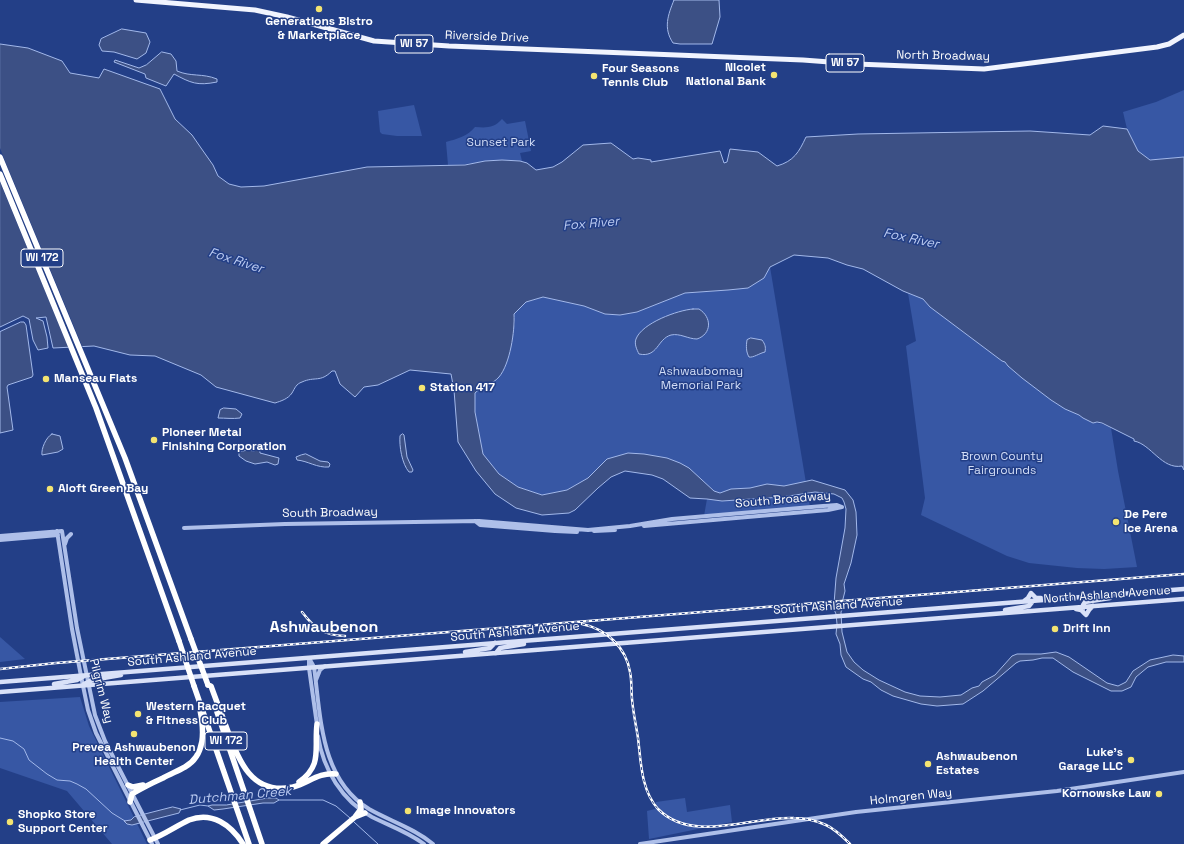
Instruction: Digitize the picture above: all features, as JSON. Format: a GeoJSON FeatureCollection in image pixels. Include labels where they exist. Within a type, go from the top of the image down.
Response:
{"type":"FeatureCollection","features":[{"type":"Feature","properties":{"kind":"highway","name":"WI 172"},"geometry":{"type":"LineString","coordinates":[[0,157],[81,361],[249,844]]}},
{"type":"Feature","properties":{"kind":"highway","name":"WI 172"},"geometry":{"type":"LineString","coordinates":[[0,174],[125,458],[149,520],[208,685],[262,844]]}},
{"type":"Feature","properties":{"kind":"highway"},"geometry":{"type":"LineString","coordinates":[[208,685],[211,686],[234,749],[240,761],[249,773],[260,783],[273,788],[293,787],[321,775],[333,773]]}},
{"type":"Feature","properties":{"kind":"highway"},"geometry":{"type":"LineString","coordinates":[[130,802],[132,794],[190,764],[198,753],[203,736],[199,698]]}},
{"type":"Feature","properties":{"kind":"highway"},"geometry":{"type":"LineString","coordinates":[[288,787],[305,778],[314,764],[317,752],[317,724]]}},
{"type":"Feature","properties":{"kind":"highway"},"geometry":{"type":"LineString","coordinates":[[128,785],[137,787],[153,782]]}},
{"type":"Feature","properties":{"kind":"highway"},"geometry":{"type":"LineString","coordinates":[[323,844],[345,824],[363,811],[360,802]]}},
{"type":"Feature","properties":{"kind":"highway"},"geometry":{"type":"LineString","coordinates":[[152,841],[188,821],[205,817],[215,819],[225,824],[235,832],[243,844]]}},
{"type":"Feature","properties":{"kind":"main road","name":"Riverside Drive"},"geometry":{"type":"LineString","coordinates":[[136,0],[255,10],[287,17],[374,41],[449,46],[697,56]]}},
{"type":"Feature","properties":{"kind":"main road","name":"North Broadway"},"geometry":{"type":"LineString","coordinates":[[697,56],[984,69],[1157,47],[1169,44],[1184,35]]}},
{"type":"Feature","properties":{"kind":"main road","name":"North Ashland Avenue"},"geometry":{"type":"LineString","coordinates":[[1033,599],[1098,596],[1184,589]]}},
{"type":"Feature","properties":{"kind":"main road"},"geometry":{"type":"LineString","coordinates":[[996,613],[1029,606],[1033,599],[1031,594],[1027,599],[1019,602]]}},
{"type":"Feature","properties":{"kind":"main road"},"geometry":{"type":"LineString","coordinates":[[1084,612],[1083,606],[1088,602],[1126,594]]}},
{"type":"Feature","properties":{"kind":"main road","name":"South Ashland Avenue"},"geometry":{"type":"LineString","coordinates":[[86,675],[845,616],[1019,602],[1033,599]]}},
{"type":"Feature","properties":{"kind":"main road","name":"North Ashland Avenue"},"geometry":{"type":"LineString","coordinates":[[1032,611],[1184,599]]}},
{"type":"Feature","properties":{"kind":"main road"},"geometry":{"type":"LineString","coordinates":[[1004,613],[1014,614],[1078,609],[1086,615],[1093,606]]}},
{"type":"Feature","properties":{"kind":"main road","name":"South Ashland Avenue"},"geometry":{"type":"LineString","coordinates":[[88,683],[1032,611]]}},
{"type":"Feature","properties":{"kind":"main road"},"geometry":{"type":"LineString","coordinates":[[496,653],[500,648],[531,643],[537,640]]}},
{"type":"Feature","properties":{"kind":"main road"},"geometry":{"type":"LineString","coordinates":[[443,656],[490,648],[495,643]]}},
{"type":"Feature","properties":{"kind":"main road"},"geometry":{"type":"LineString","coordinates":[[0,692],[83,685],[134,672]]}},
{"type":"Feature","properties":{"kind":"main road"},"geometry":{"type":"LineString","coordinates":[[38,688],[86,675]]}},
{"type":"Feature","properties":{"kind":"main road"},"geometry":{"type":"LineString","coordinates":[[0,682],[81,677]]}},
{"type":"Feature","properties":{"kind":"street","name":"South Broadway"},"geometry":{"type":"LineString","coordinates":[[184,528],[285,524],[475,521],[586,530],[630,526],[672,519],[837,505],[842,507],[828,510],[648,525],[604,532],[555,531],[480,525],[475,521]]}},
{"type":"Feature","properties":{"kind":"street","name":"Pilgrim Way"},"geometry":{"type":"LineString","coordinates":[[145,824],[137,815],[130,802],[92,724],[81,677],[71,622],[58,533],[62,531],[77,628],[92,704],[100,728],[142,814],[152,841],[158,844]]}},
{"type":"Feature","properties":{"kind":"street"},"geometry":{"type":"LineString","coordinates":[[0,536],[58,533]]}},
{"type":"Feature","properties":{"kind":"street"},"geometry":{"type":"LineString","coordinates":[[0,540],[58,533]]}},
{"type":"Feature","properties":{"kind":"street"},"geometry":{"type":"LineString","coordinates":[[64,544],[71,534]]}},
{"type":"Feature","properties":{"kind":"street"},"geometry":{"type":"LineString","coordinates":[[309,658],[321,749],[344,794],[363,811],[410,835],[424,844]]}},
{"type":"Feature","properties":{"kind":"street"},"geometry":{"type":"LineString","coordinates":[[316,681],[319,672],[325,666]]}},
{"type":"Feature","properties":{"kind":"street"},"geometry":{"type":"LineString","coordinates":[[311,667],[316,681],[325,743],[333,773],[349,792],[368,808],[420,834],[433,844]]}},
{"type":"Feature","properties":{"kind":"street","name":"Holmgren Way"},"geometry":{"type":"LineString","coordinates":[[640,844],[830,816],[1057,791],[1184,772]]}},
{"type":"Feature","properties":{"kind":"green space"},"geometry":{"type":"Polygon","coordinates":[[[1184,90],[1184,157],[1150,159],[1138,152],[1131,140],[1123,112],[1156,102],[1184,90]]]}},
{"type":"Feature","properties":{"kind":"green space"},"geometry":{"type":"Polygon","coordinates":[[[414,105],[422,136],[397,136],[382,134],[380,132],[378,111],[414,105]]]}},
{"type":"Feature","properties":{"kind":"green space","name":"Sunset Park"},"geometry":{"type":"Polygon","coordinates":[[[502,119],[507,124],[525,121],[531,151],[520,153],[522,161],[503,160],[448,165],[446,142],[466,135],[475,127],[493,126],[502,119]]]}},
{"type":"Feature","properties":{"kind":"green space","name":"Ashwaubomay Memorial Park"},"geometry":{"type":"Polygon","coordinates":[[[770,267],[810,507],[704,516],[707,499],[714,491],[697,476],[607,459],[588,478],[567,490],[542,495],[518,487],[499,474],[483,454],[475,412],[475,393],[479,388],[491,384],[515,324],[514,314],[526,302],[543,297],[584,306],[605,314],[620,315],[637,312],[685,293],[748,288],[764,278],[770,267]]]}},
{"type":"Feature","properties":{"kind":"green space","name":"Brown County Fairgrounds"},"geometry":{"type":"Polygon","coordinates":[[[908,293],[923,299],[930,307],[1005,362],[1051,400],[1093,423],[1102,424],[1111,428],[1137,567],[1104,569],[1077,568],[1029,563],[1007,556],[921,515],[925,498],[906,346],[916,341],[908,293]]]}},
{"type":"Feature","properties":{"kind":"green space"},"geometry":{"type":"Polygon","coordinates":[[[0,637],[25,659],[0,662],[0,637]]]}},
{"type":"Feature","properties":{"kind":"green space"},"geometry":{"type":"Polygon","coordinates":[[[80,697],[89,726],[147,844],[112,844],[67,791],[0,768],[0,702],[80,697]]]}},
{"type":"Feature","properties":{"kind":"green space"},"geometry":{"type":"Polygon","coordinates":[[[685,798],[687,812],[730,805],[732,822],[649,839],[647,811],[655,809],[656,802],[685,798]]]}},
{"type":"Feature","properties":{"kind":"water"},"geometry":{"type":"Polygon","coordinates":[[[674,0],[719,0],[720,17],[712,44],[673,43],[667,27],[668,16],[674,0]]]}},
{"type":"Feature","properties":{"kind":"water"},"geometry":{"type":"Polygon","coordinates":[[[122,29],[146,33],[150,42],[146,53],[137,59],[114,52],[102,51],[99,45],[101,39],[122,29]]]}},
{"type":"Feature","properties":{"kind":"water","name":"Fox River"},"geometry":{"type":"Polygon","coordinates":[[[0,44],[28,48],[62,61],[70,73],[99,78],[104,69],[160,89],[175,119],[192,135],[213,165],[218,176],[229,184],[241,187],[264,186],[367,167],[465,165],[485,161],[502,160],[527,163],[536,170],[553,167],[562,162],[583,145],[611,143],[633,159],[638,158],[651,160],[651,162],[720,151],[724,163],[727,162],[730,149],[758,152],[777,166],[792,159],[806,137],[858,134],[1030,131],[1090,135],[1103,126],[1127,129],[1138,151],[1150,160],[1184,157],[1184,470],[1182,466],[1175,466],[1163,461],[1146,447],[1134,441],[1134,439],[1102,423],[1093,423],[1051,400],[1022,378],[1005,362],[930,307],[923,299],[903,291],[863,269],[828,258],[794,255],[770,267],[764,278],[748,288],[685,293],[637,312],[620,315],[605,314],[584,306],[543,297],[526,302],[514,314],[514,329],[511,347],[503,371],[496,380],[475,393],[475,412],[483,454],[499,474],[518,487],[542,495],[567,490],[588,478],[607,459],[628,453],[667,458],[680,463],[689,468],[714,491],[720,493],[731,489],[750,488],[767,484],[784,486],[812,480],[845,490],[853,500],[856,512],[857,535],[851,563],[844,584],[845,591],[842,603],[844,606],[841,612],[842,632],[847,652],[854,662],[863,670],[879,680],[905,692],[920,696],[940,697],[961,695],[972,688],[979,686],[982,682],[995,675],[1012,656],[1017,654],[1041,654],[1056,652],[1069,657],[1107,683],[1118,686],[1126,682],[1133,671],[1150,660],[1173,655],[1184,656],[1184,662],[1166,662],[1148,667],[1136,677],[1131,687],[1122,691],[1111,691],[1073,672],[1053,658],[1020,661],[983,691],[963,704],[937,706],[921,704],[893,696],[881,690],[871,682],[863,679],[846,667],[841,655],[840,644],[836,634],[836,614],[833,607],[836,578],[845,528],[846,509],[842,498],[834,494],[815,492],[782,497],[722,501],[690,498],[663,479],[652,475],[625,471],[611,477],[575,510],[569,513],[542,515],[516,508],[495,494],[476,471],[458,442],[454,390],[451,374],[410,370],[378,385],[364,387],[355,397],[340,384],[335,371],[332,371],[324,377],[307,380],[298,384],[288,397],[275,403],[216,387],[201,375],[155,356],[130,355],[94,346],[53,348],[46,317],[36,318],[43,321],[48,348],[38,350],[33,340],[29,319],[23,316],[0,327],[0,44]]]}},
{"type":"Feature","properties":{"kind":"water"},"geometry":{"type":"Polygon","coordinates":[[[162,52],[171,54],[176,61],[177,71],[187,74],[212,77],[217,79],[217,82],[199,84],[185,80],[174,74],[166,86],[146,78],[145,74],[114,62],[115,60],[139,68],[146,65],[162,52]]]}},
{"type":"Feature","properties":{"kind":"water"},"geometry":{"type":"Polygon","coordinates":[[[693,309],[699,309],[703,312],[708,321],[708,329],[702,337],[697,339],[671,335],[666,337],[654,351],[639,354],[635,341],[645,328],[661,318],[693,309]]]}},
{"type":"Feature","properties":{"kind":"water"},"geometry":{"type":"Polygon","coordinates":[[[24,322],[26,325],[33,375],[32,377],[8,385],[7,387],[13,430],[0,433],[0,332],[24,322]]]}},
{"type":"Feature","properties":{"kind":"water"},"geometry":{"type":"Polygon","coordinates":[[[751,338],[762,340],[765,346],[765,352],[749,357],[746,347],[747,340],[751,338]]]}},
{"type":"Feature","properties":{"kind":"water"},"geometry":{"type":"Polygon","coordinates":[[[224,408],[236,409],[242,414],[240,418],[218,418],[220,410],[224,408]]]}},
{"type":"Feature","properties":{"kind":"water"},"geometry":{"type":"Polygon","coordinates":[[[52,434],[60,436],[63,449],[58,452],[42,455],[44,443],[52,434]]]}},
{"type":"Feature","properties":{"kind":"water"},"geometry":{"type":"Polygon","coordinates":[[[403,434],[407,457],[413,470],[412,472],[409,472],[404,464],[400,445],[400,436],[403,434]]]}},
{"type":"Feature","properties":{"kind":"water"},"geometry":{"type":"Polygon","coordinates":[[[257,445],[259,446],[260,453],[279,458],[278,464],[275,465],[267,462],[255,464],[246,461],[239,456],[239,452],[247,450],[254,451],[257,445]]]}},
{"type":"Feature","properties":{"kind":"water"},"geometry":{"type":"Polygon","coordinates":[[[306,454],[320,461],[328,462],[330,464],[329,467],[297,460],[296,457],[306,454]]]}},
{"type":"Feature","properties":{"kind":"water"},"geometry":{"type":"Polygon","coordinates":[[[276,798],[279,800],[274,803],[263,803],[214,810],[208,806],[226,805],[276,798]]]}},
{"type":"Feature","properties":{"kind":"water"},"geometry":{"type":"Polygon","coordinates":[[[173,807],[181,809],[179,813],[132,825],[127,824],[124,821],[131,820],[134,817],[173,807]]]}},
{"type":"Feature","properties":{"kind":"pier"},"geometry":{"type":"Polygon","coordinates":[[[0,148],[83,348],[69,349],[0,182],[0,148]]]}},
{"type":"Feature","properties":{"kind":"waterway","name":"Dutchman Creek"},"geometry":{"type":"LineString","coordinates":[[0,738],[13,741],[24,749],[29,760],[57,780],[70,781],[86,789],[112,813],[125,821]]}},
{"type":"Feature","properties":{"kind":"waterway","name":"Dutchman Creek"},"geometry":{"type":"LineString","coordinates":[[279,800],[323,800],[336,806],[350,818]]}},
{"type":"Feature","properties":{"kind":"waterway","name":"Dutchman Creek"},"geometry":{"type":"LineString","coordinates":[[180,810],[200,805],[208,806]]}},
{"type":"Feature","properties":{"kind":"waterway","name":"Dutchman Creek"},"geometry":{"type":"LineString","coordinates":[[354,822],[378,844]]}},
{"type":"Feature","properties":{"kind":"railway"},"geometry":{"type":"LineString","coordinates":[[0,669],[56,663],[1184,574]]}},
{"type":"Feature","properties":{"kind":"railway"},"geometry":{"type":"LineString","coordinates":[[302,612],[311,623],[320,630],[331,634],[345,636]]}},
{"type":"Feature","properties":{"kind":"railway"},"geometry":{"type":"LineString","coordinates":[[582,624],[591,626],[614,640],[628,663],[631,675],[632,704],[641,766],[648,793],[658,809],[672,819],[688,825],[705,827],[723,826],[777,818],[806,819],[819,822],[829,827],[839,833],[850,844]]}},
{"type":"Feature","properties":{"kind":"place","name":"Generations Bistro & Marketplace"},"geometry":{"type":"Point","coordinates":[319,9]}},
{"type":"Feature","properties":{"kind":"place","name":"Nicolet National Bank"},"geometry":{"type":"Point","coordinates":[774,75]}},
{"type":"Feature","properties":{"kind":"place","name":"Four Seasons Tennis Club"},"geometry":{"type":"Point","coordinates":[594,76]}},
{"type":"Feature","properties":{"kind":"place","name":"Manseau Flats"},"geometry":{"type":"Point","coordinates":[46,379]}},
{"type":"Feature","properties":{"kind":"place","name":"Station 417"},"geometry":{"type":"Point","coordinates":[422,388]}},
{"type":"Feature","properties":{"kind":"place","name":"Pioneer Metal Finishing Corporation"},"geometry":{"type":"Point","coordinates":[154,440]}},
{"type":"Feature","properties":{"kind":"place","name":"Aloft Green Bay"},"geometry":{"type":"Point","coordinates":[50,489]}},
{"type":"Feature","properties":{"kind":"place","name":"De Pere Ice Arena"},"geometry":{"type":"Point","coordinates":[1116,522]}},
{"type":"Feature","properties":{"kind":"place","name":"Drift Inn"},"geometry":{"type":"Point","coordinates":[1055,629]}},
{"type":"Feature","properties":{"kind":"place","name":"Western Racquet & Fitness Club"},"geometry":{"type":"Point","coordinates":[138,714]}},
{"type":"Feature","properties":{"kind":"place","name":"Prevea Ashwaubenon Health Center"},"geometry":{"type":"Point","coordinates":[134,734]}},
{"type":"Feature","properties":{"kind":"place","name":"Luke's Garage LLC"},"geometry":{"type":"Point","coordinates":[1131,760]}},
{"type":"Feature","properties":{"kind":"place","name":"Ashwaubenon Estates"},"geometry":{"type":"Point","coordinates":[928,764]}},
{"type":"Feature","properties":{"kind":"place","name":"Kornowske Law"},"geometry":{"type":"Point","coordinates":[1159,794]}},
{"type":"Feature","properties":{"kind":"place","name":"Image Innovators"},"geometry":{"type":"Point","coordinates":[408,811]}},
{"type":"Feature","properties":{"kind":"place","name":"Shopko Store Support Center"},"geometry":{"type":"Point","coordinates":[10,822]}},
{"type":"Feature","properties":{"kind":"district","name":"Ashwaubenon"},"geometry":{"type":"Point","coordinates":[324,628]}}]}
